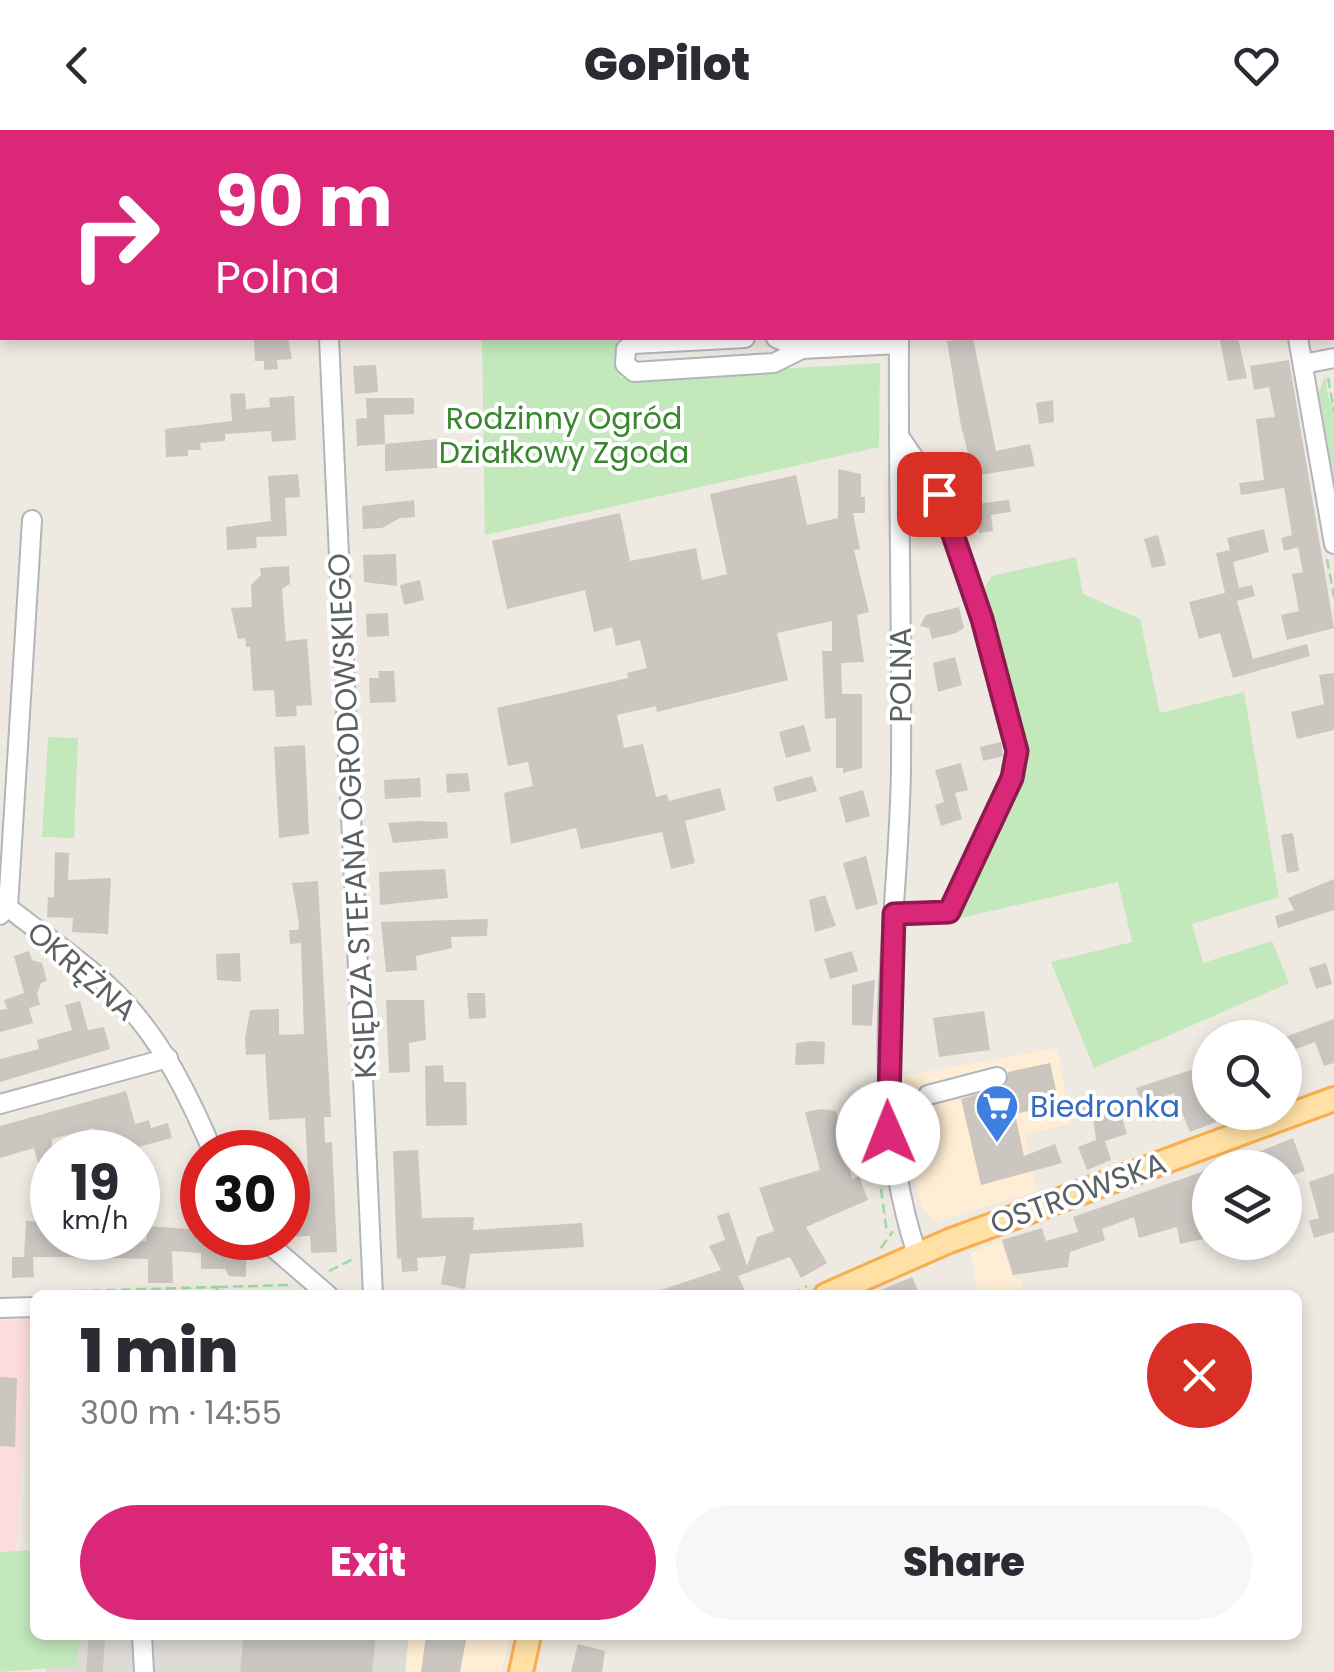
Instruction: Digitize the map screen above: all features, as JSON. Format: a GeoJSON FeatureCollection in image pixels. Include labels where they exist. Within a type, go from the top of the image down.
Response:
{"type":"FeatureCollection","features":[{"type":"Feature","properties":{"kind":"main road","name":"OSTROWSKA"},"geometry":{"type":"LineString","coordinates":[[837,1290],[917,1254],[1334,1098]]}},
{"type":"Feature","properties":{"kind":"main road"},"geometry":{"type":"LineString","coordinates":[[520,1672],[528,1640]]}},
{"type":"Feature","properties":{"kind":"street","name":"KSIĘDZA STEFANA OGRODOWSKIEGO"},"geometry":{"type":"LineString","coordinates":[[329,340],[374,1290]]}},
{"type":"Feature","properties":{"kind":"street"},"geometry":{"type":"LineString","coordinates":[[620,340],[625,364],[634,372],[774,364],[802,349],[899,340]]}},
{"type":"Feature","properties":{"kind":"street"},"geometry":{"type":"LineString","coordinates":[[625,364],[626,349],[632,344],[707,340]]}},
{"type":"Feature","properties":{"kind":"street"},"geometry":{"type":"LineString","coordinates":[[783,340],[802,349]]}},
{"type":"Feature","properties":{"kind":"street","name":"POLNA"},"geometry":{"type":"LineString","coordinates":[[899,340],[900,773],[888,1129],[895,1176],[917,1254]]}},
{"type":"Feature","properties":{"kind":"street"},"geometry":{"type":"LineString","coordinates":[[1298,340],[1334,544]]}},
{"type":"Feature","properties":{"kind":"street"},"geometry":{"type":"LineString","coordinates":[[1303,364],[1330,364]]}},
{"type":"Feature","properties":{"kind":"street"},"geometry":{"type":"LineString","coordinates":[[894,914],[949,912],[1012,778],[1017,751],[982,619],[939,494],[898,435]]}},
{"type":"Feature","properties":{"kind":"street"},"geometry":{"type":"LineString","coordinates":[[2,908],[32,520]]}},
{"type":"Feature","properties":{"kind":"street","name":"OKRĘŻNA"},"geometry":{"type":"LineString","coordinates":[[2,908],[106,984],[168,1058],[202,1130]]}},
{"type":"Feature","properties":{"kind":"street"},"geometry":{"type":"LineString","coordinates":[[0,1104],[168,1058]]}},
{"type":"Feature","properties":{"kind":"street"},"geometry":{"type":"LineString","coordinates":[[928,1095],[996,1078]]}},
{"type":"Feature","properties":{"kind":"street"},"geometry":{"type":"LineString","coordinates":[[283,1260],[322,1290]]}},
{"type":"Feature","properties":{"kind":"street"},"geometry":{"type":"LineString","coordinates":[[0,1308],[30,1302]]}},
{"type":"Feature","properties":{"kind":"street"},"geometry":{"type":"LineString","coordinates":[[142,1640],[144,1672]]}},
{"type":"Feature","properties":{"kind":"path"},"geometry":{"type":"LineString","coordinates":[[1330,364],[1334,410]]}},
{"type":"Feature","properties":{"kind":"path"},"geometry":{"type":"LineString","coordinates":[[878,1161],[887,1234]]}},
{"type":"Feature","properties":{"kind":"path"},"geometry":{"type":"LineString","coordinates":[[317,1278],[359,1255]]}},
{"type":"Feature","properties":{"kind":"path"},"geometry":{"type":"LineString","coordinates":[[166,1290],[217,1286],[217,1290]]}},
{"type":"Feature","properties":{"kind":"shaded area"},"geometry":{"type":"Polygon","coordinates":[[[1058,1048],[1069,1124],[1024,1134],[1037,1191],[936,1222],[922,1207],[907,1160],[902,1076],[1058,1048]]]}},
{"type":"Feature","properties":{"kind":"shaded area"},"geometry":{"type":"Polygon","coordinates":[[[1001,1240],[1013,1279],[1020,1278],[1022,1290],[977,1290],[971,1253],[1001,1240]]]}},
{"type":"Feature","properties":{"kind":"shaded area"},"geometry":{"type":"Polygon","coordinates":[[[30,1318],[16,1551],[0,1552],[0,1320],[30,1318]]]}},
{"type":"Feature","properties":{"kind":"shaded area"},"geometry":{"type":"Polygon","coordinates":[[[80,1640],[408,1640],[405,1672],[46,1672],[46,1667],[77,1666],[80,1640]]]}},
{"type":"Feature","properties":{"kind":"shaded area"},"geometry":{"type":"Polygon","coordinates":[[[408,1640],[509,1640],[502,1672],[405,1672],[408,1640]]]}},
{"type":"Feature","properties":{"kind":"green space","name":"Rodzinny Ogród Działkowy Zgoda"},"geometry":{"type":"Polygon","coordinates":[[[482,340],[617,340],[621,378],[880,363],[879,447],[485,535],[482,340]]]}},
{"type":"Feature","properties":{"kind":"green space"},"geometry":{"type":"Polygon","coordinates":[[[1325,376],[1328,397],[1334,406],[1334,481],[1319,392],[1325,376]]]}},
{"type":"Feature","properties":{"kind":"green space"},"geometry":{"type":"Polygon","coordinates":[[[1076,557],[1083,594],[1140,619],[1160,713],[1244,692],[1279,897],[1192,924],[1203,963],[1272,941],[1289,983],[1204,1020],[1192,1020],[1192,1025],[1094,1068],[1051,962],[1132,942],[1118,882],[956,919],[983,850],[1017,786],[1027,740],[980,595],[992,576],[1076,557]]]}},
{"type":"Feature","properties":{"kind":"green space"},"geometry":{"type":"Polygon","coordinates":[[[48,737],[78,738],[74,838],[42,837],[48,737]]]}},
{"type":"Feature","properties":{"kind":"green space"},"geometry":{"type":"Polygon","coordinates":[[[30,1550],[30,1640],[80,1640],[77,1666],[0,1672],[0,1552],[30,1550]]]}},
{"type":"Feature","properties":{"kind":"building"},"geometry":{"type":"Polygon","coordinates":[[[254,340],[288,340],[292,359],[277,360],[278,369],[264,370],[264,361],[255,361],[254,340]]]}},
{"type":"Feature","properties":{"kind":"building"},"geometry":{"type":"Polygon","coordinates":[[[973,340],[996,451],[1030,444],[1035,466],[974,476],[947,341],[973,340]]]}},
{"type":"Feature","properties":{"kind":"building"},"geometry":{"type":"Polygon","coordinates":[[[1220,340],[1238,340],[1247,378],[1228,381],[1220,340]]]}},
{"type":"Feature","properties":{"kind":"building"},"geometry":{"type":"Polygon","coordinates":[[[1289,360],[1334,628],[1287,640],[1281,615],[1299,611],[1292,574],[1303,572],[1298,547],[1284,551],[1281,538],[1292,535],[1284,488],[1241,495],[1239,483],[1264,480],[1256,419],[1275,417],[1269,387],[1254,390],[1250,366],[1289,360]]]}},
{"type":"Feature","properties":{"kind":"building"},"geometry":{"type":"Polygon","coordinates":[[[376,365],[378,392],[355,394],[353,366],[376,365]]]}},
{"type":"Feature","properties":{"kind":"building"},"geometry":{"type":"Polygon","coordinates":[[[245,393],[246,409],[270,407],[269,398],[294,396],[296,440],[272,442],[271,431],[225,434],[225,441],[200,443],[201,450],[188,450],[188,456],[166,457],[165,429],[232,421],[230,394],[245,393]]]}},
{"type":"Feature","properties":{"kind":"building"},"geometry":{"type":"Polygon","coordinates":[[[366,398],[414,398],[414,414],[384,415],[385,444],[357,446],[356,419],[367,418],[366,398]]]}},
{"type":"Feature","properties":{"kind":"building"},"geometry":{"type":"Polygon","coordinates":[[[1053,400],[1054,422],[1039,424],[1036,403],[1053,400]]]}},
{"type":"Feature","properties":{"kind":"building"},"geometry":{"type":"Polygon","coordinates":[[[437,439],[437,468],[385,471],[385,444],[437,439]]]}},
{"type":"Feature","properties":{"kind":"building"},"geometry":{"type":"Polygon","coordinates":[[[838,469],[861,474],[861,497],[865,497],[865,513],[853,513],[860,549],[854,550],[869,612],[857,615],[864,662],[841,663],[842,694],[862,694],[862,768],[843,773],[843,768],[836,768],[836,718],[825,719],[822,651],[832,651],[832,621],[777,633],[788,680],[657,712],[656,706],[617,715],[624,748],[643,744],[656,797],[667,794],[669,801],[720,788],[726,810],[685,821],[695,863],[671,869],[662,832],[581,849],[576,828],[511,844],[504,793],[533,786],[528,762],[508,766],[497,708],[628,678],[627,673],[647,668],[640,640],[616,646],[612,627],[594,632],[585,590],[507,609],[492,541],[620,513],[630,561],[696,548],[702,580],[727,574],[710,494],[796,475],[807,525],[838,518],[838,469]]]}},
{"type":"Feature","properties":{"kind":"building"},"geometry":{"type":"Polygon","coordinates":[[[298,474],[300,497],[285,498],[287,536],[256,537],[257,548],[227,550],[226,527],[271,521],[268,476],[298,474]]]}},
{"type":"Feature","properties":{"kind":"building"},"geometry":{"type":"Polygon","coordinates":[[[414,500],[415,517],[400,518],[382,528],[363,529],[362,506],[414,500]]]}},
{"type":"Feature","properties":{"kind":"building"},"geometry":{"type":"Polygon","coordinates":[[[1009,500],[1011,512],[991,515],[993,531],[979,533],[975,504],[1009,500]]]}},
{"type":"Feature","properties":{"kind":"building"},"geometry":{"type":"Polygon","coordinates":[[[1264,529],[1269,552],[1233,562],[1239,588],[1252,585],[1255,596],[1237,601],[1253,659],[1307,644],[1310,656],[1233,678],[1220,633],[1199,639],[1189,602],[1225,593],[1216,553],[1230,550],[1227,538],[1264,529]]]}},
{"type":"Feature","properties":{"kind":"building"},"geometry":{"type":"Polygon","coordinates":[[[1158,535],[1166,565],[1152,568],[1144,539],[1158,535]]]}},
{"type":"Feature","properties":{"kind":"building"},"geometry":{"type":"Polygon","coordinates":[[[396,554],[397,586],[364,582],[363,555],[396,554]]]}},
{"type":"Feature","properties":{"kind":"building"},"geometry":{"type":"Polygon","coordinates":[[[289,566],[290,584],[282,589],[286,641],[307,639],[312,705],[296,706],[297,716],[276,717],[274,690],[253,691],[250,647],[246,647],[245,638],[238,639],[231,608],[252,607],[251,585],[261,575],[260,568],[289,566]]]}},
{"type":"Feature","properties":{"kind":"building"},"geometry":{"type":"Polygon","coordinates":[[[420,580],[424,600],[404,605],[400,585],[420,580]]]}},
{"type":"Feature","properties":{"kind":"building"},"geometry":{"type":"Polygon","coordinates":[[[959,607],[964,628],[956,633],[932,639],[929,628],[920,626],[926,615],[959,607]]]}},
{"type":"Feature","properties":{"kind":"building"},"geometry":{"type":"Polygon","coordinates":[[[388,613],[389,636],[367,637],[366,614],[388,613]]]}},
{"type":"Feature","properties":{"kind":"building"},"geometry":{"type":"Polygon","coordinates":[[[955,657],[962,685],[938,692],[933,663],[955,657]]]}},
{"type":"Feature","properties":{"kind":"building"},"geometry":{"type":"Polygon","coordinates":[[[378,671],[394,671],[396,702],[370,703],[369,678],[379,678],[378,671]]]}},
{"type":"Feature","properties":{"kind":"building"},"geometry":{"type":"Polygon","coordinates":[[[1334,673],[1334,730],[1297,739],[1291,712],[1324,704],[1319,675],[1334,673]]]}},
{"type":"Feature","properties":{"kind":"building"},"geometry":{"type":"Polygon","coordinates":[[[804,725],[811,751],[786,758],[779,732],[804,725]]]}},
{"type":"Feature","properties":{"kind":"building"},"geometry":{"type":"Polygon","coordinates":[[[1001,742],[1003,756],[983,761],[980,747],[1001,742]]]}},
{"type":"Feature","properties":{"kind":"building"},"geometry":{"type":"Polygon","coordinates":[[[305,745],[309,834],[279,838],[274,747],[305,745]]]}},
{"type":"Feature","properties":{"kind":"building"},"geometry":{"type":"Polygon","coordinates":[[[961,763],[968,790],[955,793],[962,819],[941,826],[935,805],[944,802],[935,770],[961,763]]]}},
{"type":"Feature","properties":{"kind":"building"},"geometry":{"type":"Polygon","coordinates":[[[468,773],[470,791],[447,793],[446,774],[468,773]]]}},
{"type":"Feature","properties":{"kind":"building"},"geometry":{"type":"Polygon","coordinates":[[[812,776],[817,791],[777,802],[773,787],[812,776]]]}},
{"type":"Feature","properties":{"kind":"building"},"geometry":{"type":"Polygon","coordinates":[[[420,778],[421,797],[385,799],[384,780],[420,778]]]}},
{"type":"Feature","properties":{"kind":"building"},"geometry":{"type":"Polygon","coordinates":[[[863,790],[870,816],[846,823],[839,797],[863,790]]]}},
{"type":"Feature","properties":{"kind":"building"},"geometry":{"type":"Polygon","coordinates":[[[447,822],[448,838],[393,843],[388,823],[447,822]]]}},
{"type":"Feature","properties":{"kind":"building"},"geometry":{"type":"Polygon","coordinates":[[[1293,833],[1299,871],[1287,873],[1281,835],[1293,833]]]}},
{"type":"Feature","properties":{"kind":"building"},"geometry":{"type":"Polygon","coordinates":[[[55,852],[69,853],[68,880],[111,878],[108,934],[72,932],[73,918],[47,917],[48,897],[54,898],[55,852]]]}},
{"type":"Feature","properties":{"kind":"building"},"geometry":{"type":"Polygon","coordinates":[[[866,856],[878,904],[856,910],[843,863],[866,856]]]}},
{"type":"Feature","properties":{"kind":"building"},"geometry":{"type":"Polygon","coordinates":[[[445,869],[448,898],[380,905],[379,872],[445,869]]]}},
{"type":"Feature","properties":{"kind":"building"},"geometry":{"type":"Polygon","coordinates":[[[1334,879],[1334,910],[1278,928],[1275,916],[1294,910],[1288,898],[1334,879]]]}},
{"type":"Feature","properties":{"kind":"building"},"geometry":{"type":"Polygon","coordinates":[[[318,881],[331,1117],[324,1117],[325,1143],[332,1142],[337,1252],[311,1253],[310,1130],[306,1130],[305,1118],[269,1120],[265,1054],[246,1055],[250,1010],[279,1009],[279,1035],[304,1034],[301,943],[290,944],[289,930],[298,930],[299,924],[292,883],[318,881]]]}},
{"type":"Feature","properties":{"kind":"building"},"geometry":{"type":"Polygon","coordinates":[[[825,895],[836,926],[815,932],[809,900],[825,895]]]}},
{"type":"Feature","properties":{"kind":"building"},"geometry":{"type":"Polygon","coordinates":[[[488,919],[487,936],[451,937],[452,948],[416,956],[417,970],[386,972],[381,922],[488,919]]]}},
{"type":"Feature","properties":{"kind":"building"},"geometry":{"type":"Polygon","coordinates":[[[29,951],[32,960],[42,963],[47,981],[41,983],[37,994],[40,1005],[29,1008],[33,1023],[0,1032],[0,1010],[7,1009],[4,1000],[24,993],[14,956],[29,951]]]}},
{"type":"Feature","properties":{"kind":"building"},"geometry":{"type":"Polygon","coordinates":[[[852,951],[858,971],[830,979],[824,959],[852,951]]]}},
{"type":"Feature","properties":{"kind":"building"},"geometry":{"type":"Polygon","coordinates":[[[240,953],[241,982],[217,980],[216,954],[240,953]]]}},
{"type":"Feature","properties":{"kind":"building"},"geometry":{"type":"Polygon","coordinates":[[[1326,963],[1332,984],[1316,989],[1309,968],[1326,963]]]}},
{"type":"Feature","properties":{"kind":"building"},"geometry":{"type":"Polygon","coordinates":[[[875,980],[872,1026],[852,1025],[852,985],[875,980]]]}},
{"type":"Feature","properties":{"kind":"building"},"geometry":{"type":"Polygon","coordinates":[[[467,993],[485,993],[486,1018],[469,1019],[467,993]]]}},
{"type":"Feature","properties":{"kind":"building"},"geometry":{"type":"Polygon","coordinates":[[[386,1000],[424,1000],[426,1040],[409,1043],[410,1072],[389,1073],[386,1000]]]}},
{"type":"Feature","properties":{"kind":"building"},"geometry":{"type":"Polygon","coordinates":[[[80,1001],[88,1030],[104,1027],[110,1049],[0,1082],[0,1059],[39,1049],[37,1040],[72,1030],[65,1005],[80,1001]]]}},
{"type":"Feature","properties":{"kind":"building"},"geometry":{"type":"Polygon","coordinates":[[[984,1011],[990,1050],[939,1057],[933,1018],[984,1011]]]}},
{"type":"Feature","properties":{"kind":"building"},"geometry":{"type":"Polygon","coordinates":[[[1334,1019],[1334,1063],[1324,1066],[1315,1042],[1302,1047],[1302,1031],[1334,1019]]]}},
{"type":"Feature","properties":{"kind":"building"},"geometry":{"type":"Polygon","coordinates":[[[825,1042],[824,1064],[795,1065],[796,1043],[825,1042]]]}},
{"type":"Feature","properties":{"kind":"building","name":"Biedronka"},"geometry":{"type":"Polygon","coordinates":[[[1050,1063],[1059,1104],[1015,1114],[1024,1156],[1055,1144],[1062,1163],[981,1185],[961,1099],[1005,1086],[1008,1072],[1050,1063]]]}},
{"type":"Feature","properties":{"kind":"building"},"geometry":{"type":"Polygon","coordinates":[[[443,1065],[444,1082],[466,1082],[467,1125],[426,1126],[425,1066],[443,1065]]]}},
{"type":"Feature","properties":{"kind":"building"},"geometry":{"type":"Polygon","coordinates":[[[1192,1070],[1192,1130],[1195,1130],[1190,1132],[1174,1093],[1142,1104],[1136,1088],[1192,1070]]]}},
{"type":"Feature","properties":{"kind":"building"},"geometry":{"type":"Polygon","coordinates":[[[126,1091],[135,1124],[149,1120],[151,1128],[168,1123],[172,1138],[160,1141],[160,1130],[30,1130],[30,1149],[0,1158],[0,1126],[126,1091]]]}},
{"type":"Feature","properties":{"kind":"building"},"geometry":{"type":"Polygon","coordinates":[[[1099,1103],[1101,1113],[1119,1107],[1127,1134],[1105,1141],[1111,1160],[1087,1170],[1078,1147],[1096,1140],[1093,1117],[1077,1120],[1075,1108],[1099,1103]]]}},
{"type":"Feature","properties":{"kind":"building"},"geometry":{"type":"Polygon","coordinates":[[[836,1111],[852,1179],[859,1176],[868,1200],[806,1227],[827,1263],[801,1278],[790,1257],[738,1276],[745,1290],[661,1290],[721,1270],[709,1246],[725,1240],[717,1216],[729,1212],[747,1266],[757,1237],[774,1231],[759,1188],[820,1170],[805,1112],[836,1111]]]}},
{"type":"Feature","properties":{"kind":"building"},"geometry":{"type":"Polygon","coordinates":[[[1293,1138],[1297,1150],[1263,1150],[1293,1138]]]}},
{"type":"Feature","properties":{"kind":"building"},"geometry":{"type":"Polygon","coordinates":[[[418,1150],[422,1218],[474,1217],[473,1230],[582,1223],[584,1247],[470,1254],[465,1289],[441,1284],[446,1256],[417,1258],[418,1271],[402,1272],[401,1258],[397,1259],[393,1151],[418,1150]]]}},
{"type":"Feature","properties":{"kind":"building"},"geometry":{"type":"Polygon","coordinates":[[[1334,1173],[1334,1232],[1314,1238],[1309,1221],[1319,1218],[1309,1182],[1334,1173]]]}},
{"type":"Feature","properties":{"kind":"building"},"geometry":{"type":"Polygon","coordinates":[[[1192,1175],[1192,1241],[1180,1244],[1177,1227],[1139,1238],[1134,1217],[1102,1229],[1105,1240],[1070,1252],[1068,1267],[1013,1275],[1002,1240],[1042,1228],[1046,1241],[1078,1232],[1073,1217],[1192,1175]]]}},
{"type":"Feature","properties":{"kind":"building"},"geometry":{"type":"Polygon","coordinates":[[[26,1221],[30,1221],[34,1277],[12,1278],[12,1257],[24,1257],[26,1221]]]}},
{"type":"Feature","properties":{"kind":"building"},"geometry":{"type":"Polygon","coordinates":[[[160,1227],[180,1228],[180,1252],[172,1251],[173,1283],[148,1283],[148,1260],[160,1260],[160,1227]]]}},
{"type":"Feature","properties":{"kind":"building"},"geometry":{"type":"Polygon","coordinates":[[[201,1260],[246,1260],[246,1277],[229,1276],[225,1269],[201,1269],[201,1260]]]}},
{"type":"Feature","properties":{"kind":"building"},"geometry":{"type":"Polygon","coordinates":[[[912,1277],[918,1290],[881,1290],[912,1277]]]}},
{"type":"Feature","properties":{"kind":"building"},"geometry":{"type":"Polygon","coordinates":[[[0,1377],[17,1378],[15,1447],[0,1446],[0,1377]]]}},
{"type":"Feature","properties":{"kind":"building"},"geometry":{"type":"Polygon","coordinates":[[[89,1640],[105,1640],[103,1672],[86,1672],[89,1640]]]}},
{"type":"Feature","properties":{"kind":"building"},"geometry":{"type":"Polygon","coordinates":[[[243,1640],[375,1640],[372,1672],[240,1672],[243,1640]]]}},
{"type":"Feature","properties":{"kind":"building"},"geometry":{"type":"Polygon","coordinates":[[[425,1640],[466,1640],[460,1672],[421,1672],[425,1640]]]}},
{"type":"Feature","properties":{"kind":"building"},"geometry":{"type":"Polygon","coordinates":[[[578,1644],[605,1651],[602,1672],[571,1672],[578,1644]]]}},
{"type":"Feature","properties":{"kind":"place","name":"Biedronka"},"geometry":{"type":"Point","coordinates":[997,1144]}},
{"type":"Feature","properties":{"kind":"route"},"geometry":{"type":"LineString","coordinates":[[888,1133],[894,914],[949,912],[1012,778],[1017,751],[1015,731],[982,619],[939,494]]}}]}
